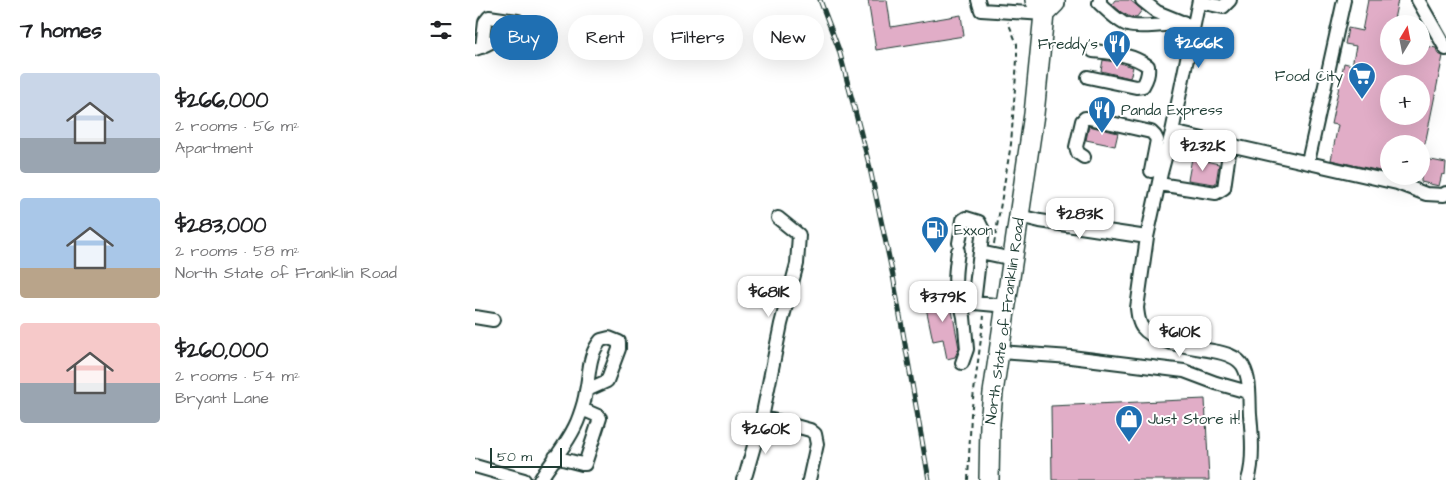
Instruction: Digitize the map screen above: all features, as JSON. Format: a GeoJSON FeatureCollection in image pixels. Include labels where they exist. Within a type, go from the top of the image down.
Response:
{"type":"FeatureCollection","features":[{"type":"Feature","properties":{"kind":"highway","name":"North State of Franklin Road"},"geometry":{"type":"LineString","coordinates":[[989,480],[990,423],[1034,114],[1045,5]]}},
{"type":"Feature","properties":{"kind":"street"},"geometry":{"type":"LineString","coordinates":[[978,0],[981,10],[1005,11],[1045,5]]}},
{"type":"Feature","properties":{"kind":"street"},"geometry":{"type":"LineString","coordinates":[[1099,0],[1099,3],[1105,9],[1128,25],[1188,24]]}},
{"type":"Feature","properties":{"kind":"street"},"geometry":{"type":"LineString","coordinates":[[1142,0],[1157,12],[1188,24]]}},
{"type":"Feature","properties":{"kind":"street"},"geometry":{"type":"LineString","coordinates":[[1308,162],[1344,0]]}},
{"type":"Feature","properties":{"kind":"street"},"geometry":{"type":"LineString","coordinates":[[1418,0],[1446,49]]}},
{"type":"Feature","properties":{"kind":"street"},"geometry":{"type":"LineString","coordinates":[[1226,4],[1199,1],[1188,24],[1172,132],[1147,237],[1137,308],[1142,326],[1151,335],[1168,342],[1222,353],[1233,357],[1243,366],[1247,379],[1252,439],[1248,480]]}},
{"type":"Feature","properties":{"kind":"street"},"geometry":{"type":"LineString","coordinates":[[1088,77],[1137,87],[1143,86],[1149,71],[1148,66],[1133,58],[1119,54],[1093,51]]}},
{"type":"Feature","properties":{"kind":"street"},"geometry":{"type":"LineString","coordinates":[[1084,157],[1078,153],[1076,147],[1082,121],[1085,118],[1089,118],[1151,132],[1157,140],[1151,171]]}},
{"type":"Feature","properties":{"kind":"street"},"geometry":{"type":"LineString","coordinates":[[1172,132],[1397,183],[1426,194],[1444,195],[1446,193]]}},
{"type":"Feature","properties":{"kind":"street"},"geometry":{"type":"LineString","coordinates":[[1159,184],[1216,193],[1224,188],[1231,146]]}},
{"type":"Feature","properties":{"kind":"street"},"geometry":{"type":"LineString","coordinates":[[1019,216],[1039,221],[1147,237]]}},
{"type":"Feature","properties":{"kind":"street"},"geometry":{"type":"LineString","coordinates":[[743,480],[763,418],[781,324],[797,264],[799,235],[778,218]]}},
{"type":"Feature","properties":{"kind":"street"},"geometry":{"type":"LineString","coordinates":[[962,363],[967,349],[964,317],[960,300],[955,292],[955,278],[958,247],[963,220],[966,218],[979,222],[983,230],[986,254],[980,303]]}},
{"type":"Feature","properties":{"kind":"street"},"geometry":{"type":"LineString","coordinates":[[986,254],[1013,259]]}},
{"type":"Feature","properties":{"kind":"street"},"geometry":{"type":"LineString","coordinates":[[960,300],[1007,306]]}},
{"type":"Feature","properties":{"kind":"street"},"geometry":{"type":"LineString","coordinates":[[475,316],[493,320]]}},
{"type":"Feature","properties":{"kind":"street"},"geometry":{"type":"LineString","coordinates":[[1000,352],[1071,357],[1184,371],[1248,392]]}},
{"type":"Feature","properties":{"kind":"street"},"geometry":{"type":"LineString","coordinates":[[540,480],[579,420],[587,390]]}},
{"type":"Feature","properties":{"kind":"street"},"geometry":{"type":"LineString","coordinates":[[555,457],[585,464],[600,418],[581,409]]}},
{"type":"Feature","properties":{"kind":"street"},"geometry":{"type":"LineString","coordinates":[[763,418],[810,430],[815,434],[817,444],[809,480]]}},
{"type":"Feature","properties":{"kind":"street"},"geometry":{"type":"LineString","coordinates":[[475,466],[524,480]]}},
{"type":"Feature","properties":{"kind":"path"},"geometry":{"type":"LineString","coordinates":[[986,254],[1011,144],[1017,44],[1005,11]]}},
{"type":"Feature","properties":{"kind":"path"},"geometry":{"type":"LineString","coordinates":[[968,480],[980,303]]}},
{"type":"Feature","properties":{"kind":"building"},"geometry":{"type":"Polygon","coordinates":[[[868,0],[887,0],[891,27],[961,15],[964,36],[876,50],[868,0]]]}},
{"type":"Feature","properties":{"kind":"building"},"geometry":{"type":"Polygon","coordinates":[[[1115,0],[1130,0],[1142,10],[1136,18],[1130,17],[1112,4],[1115,0]]]}},
{"type":"Feature","properties":{"kind":"building","name":"Food City"},"geometry":{"type":"Polygon","coordinates":[[[1368,0],[1398,0],[1395,15],[1380,15],[1380,65],[1430,65],[1430,47],[1436,48],[1438,54],[1443,56],[1430,120],[1430,75],[1380,75],[1380,125],[1429,125],[1427,135],[1380,135],[1380,171],[1331,160],[1338,125],[1331,124],[1344,63],[1352,65],[1356,46],[1345,44],[1348,28],[1362,31],[1368,0]]]}},
{"type":"Feature","properties":{"kind":"building"},"geometry":{"type":"Polygon","coordinates":[[[1103,60],[1133,67],[1130,78],[1101,71],[1103,60]]]}},
{"type":"Feature","properties":{"kind":"building","name":"Panda Express"},"geometry":{"type":"Polygon","coordinates":[[[1089,126],[1118,133],[1115,146],[1086,140],[1089,126]]]}},
{"type":"Feature","properties":{"kind":"building"},"geometry":{"type":"Polygon","coordinates":[[[1192,158],[1219,164],[1216,183],[1188,180],[1192,158]]]}},
{"type":"Feature","properties":{"kind":"building"},"geometry":{"type":"Polygon","coordinates":[[[1430,160],[1446,163],[1445,175],[1442,174],[1439,186],[1430,184],[1430,160]]]}},
{"type":"Feature","properties":{"kind":"building"},"geometry":{"type":"Polygon","coordinates":[[[949,294],[959,348],[955,357],[947,359],[943,339],[933,341],[924,298],[949,294]]]}},
{"type":"Feature","properties":{"kind":"building","name":"Just Store it!"},"geometry":{"type":"Polygon","coordinates":[[[1205,399],[1209,480],[1052,480],[1051,406],[1205,399]]]}},
{"type":"Feature","properties":{"kind":"railway"},"geometry":{"type":"LineString","coordinates":[[820,0],[839,50],[869,164],[893,276],[929,480]]}},
{"type":"Feature","properties":{"kind":"place","name":"Freddy's"},"geometry":{"type":"Point","coordinates":[1117,68]}},
{"type":"Feature","properties":{"kind":"place","name":"Food City"},"geometry":{"type":"Point","coordinates":[1362,100]}},
{"type":"Feature","properties":{"kind":"place","name":"Panda Express"},"geometry":{"type":"Point","coordinates":[1102,134]}},
{"type":"Feature","properties":{"kind":"place","name":"Exxon"},"geometry":{"type":"Point","coordinates":[935,254]}},
{"type":"Feature","properties":{"kind":"place","name":"Just Store it!"},"geometry":{"type":"Point","coordinates":[1129,443]}}]}
